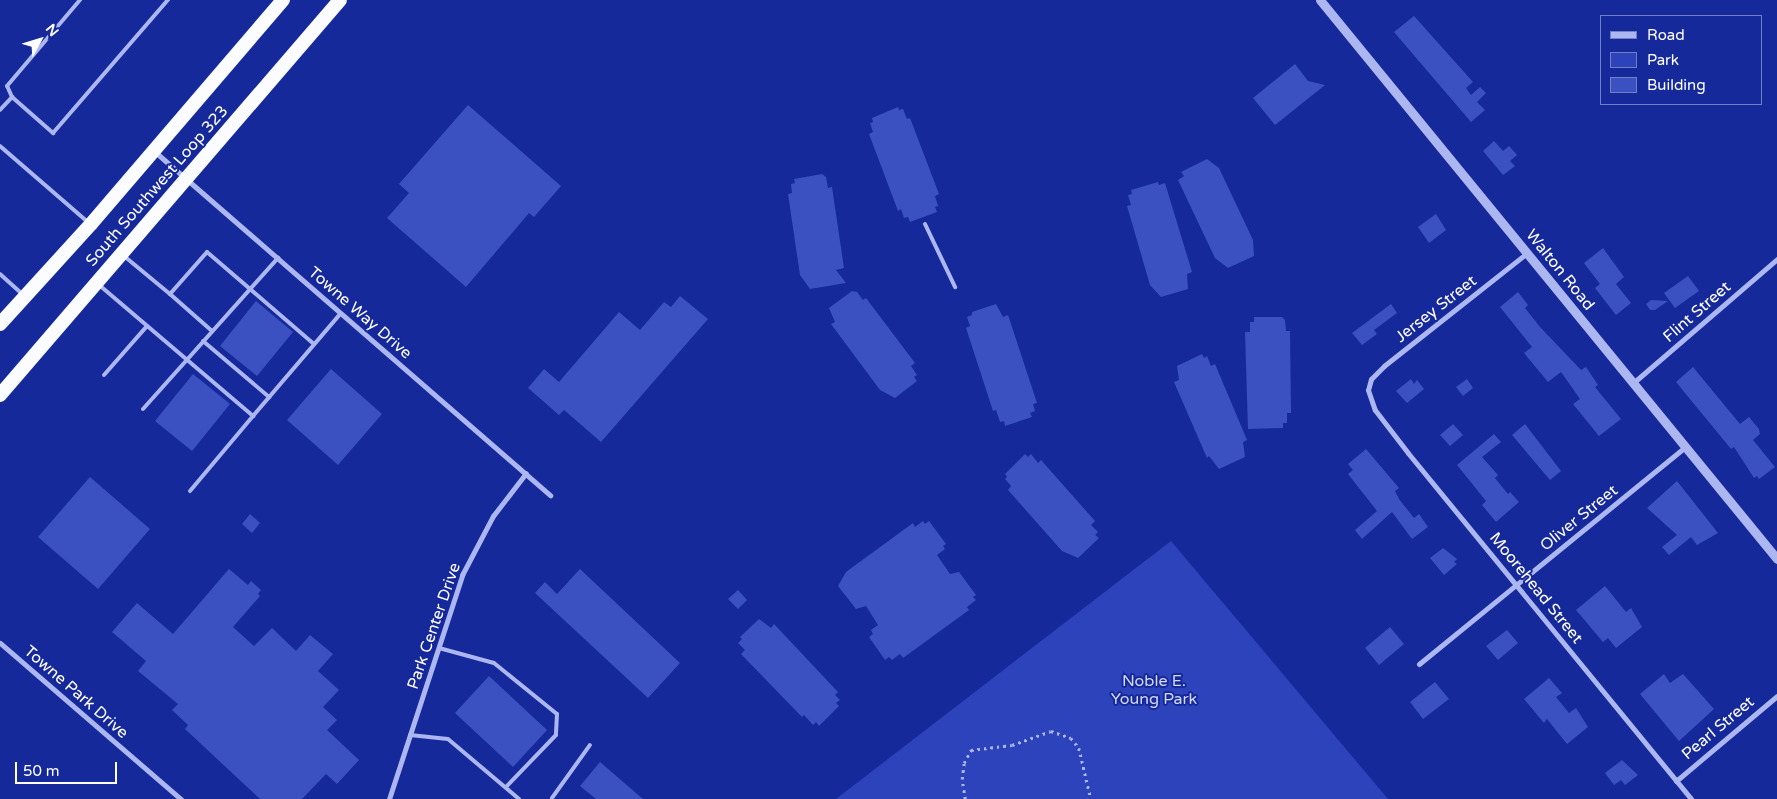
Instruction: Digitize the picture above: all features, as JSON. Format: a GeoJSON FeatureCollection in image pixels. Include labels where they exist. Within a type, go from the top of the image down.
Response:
{"type":"FeatureCollection","features":[{"type":"Feature","properties":{"kind":"highway","name":"South Southwest Loop 323"},"geometry":{"type":"LineString","coordinates":[[0,324],[91,224],[283,0]]}},
{"type":"Feature","properties":{"kind":"highway","name":"South Southwest Loop 323"},"geometry":{"type":"LineString","coordinates":[[0,394],[340,0]]}},
{"type":"Feature","properties":{"kind":"street","name":"Walton Road"},"geometry":{"type":"LineString","coordinates":[[1320,0],[1777,559]]}},
{"type":"Feature","properties":{"kind":"street","name":"Towne Way Drive"},"geometry":{"type":"LineString","coordinates":[[154,150],[550,495]]}},
{"type":"Feature","properties":{"kind":"street","name":"Jersey Street"},"geometry":{"type":"LineString","coordinates":[[1368,390],[1371,379],[1384,366],[1527,253]]}},
{"type":"Feature","properties":{"kind":"street","name":"Flint Street"},"geometry":{"type":"LineString","coordinates":[[1634,383],[1777,259]]}},
{"type":"Feature","properties":{"kind":"street","name":"Moorehead Street"},"geometry":{"type":"LineString","coordinates":[[1368,390],[1375,410],[1691,799]]}},
{"type":"Feature","properties":{"kind":"street","name":"Oliver Street"},"geometry":{"type":"LineString","coordinates":[[1419,664],[1685,447]]}},
{"type":"Feature","properties":{"kind":"street","name":"Park Center Drive"},"geometry":{"type":"LineString","coordinates":[[389,799],[470,558],[493,516],[526,473]]}},
{"type":"Feature","properties":{"kind":"street","name":"Towne Park Drive"},"geometry":{"type":"LineString","coordinates":[[0,643],[181,799]]}},
{"type":"Feature","properties":{"kind":"street","name":"Pearl Street"},"geometry":{"type":"LineString","coordinates":[[1676,781],[1777,696]]}},
{"type":"Feature","properties":{"kind":"lane"},"geometry":{"type":"LineString","coordinates":[[80,0],[7,86],[12,96],[53,133],[168,0]]}},
{"type":"Feature","properties":{"kind":"lane"},"geometry":{"type":"LineString","coordinates":[[0,110],[12,96]]}},
{"type":"Feature","properties":{"kind":"lane"},"geometry":{"type":"LineString","coordinates":[[0,146],[91,224]]}},
{"type":"Feature","properties":{"kind":"lane"},"geometry":{"type":"LineString","coordinates":[[925,224],[955,287]]}},
{"type":"Feature","properties":{"kind":"lane"},"geometry":{"type":"LineString","coordinates":[[170,294],[207,252],[314,344]]}},
{"type":"Feature","properties":{"kind":"lane"},"geometry":{"type":"LineString","coordinates":[[121,254],[212,331]]}},
{"type":"Feature","properties":{"kind":"lane"},"geometry":{"type":"LineString","coordinates":[[143,409],[278,258]]}},
{"type":"Feature","properties":{"kind":"lane"},"geometry":{"type":"LineString","coordinates":[[0,274],[25,296]]}},
{"type":"Feature","properties":{"kind":"lane"},"geometry":{"type":"LineString","coordinates":[[96,283],[253,416]]}},
{"type":"Feature","properties":{"kind":"lane"},"geometry":{"type":"LineString","coordinates":[[190,491],[340,313]]}},
{"type":"Feature","properties":{"kind":"lane"},"geometry":{"type":"LineString","coordinates":[[104,375],[147,326]]}},
{"type":"Feature","properties":{"kind":"lane"},"geometry":{"type":"LineString","coordinates":[[203,341],[269,397]]}},
{"type":"Feature","properties":{"kind":"lane"},"geometry":{"type":"LineString","coordinates":[[440,648],[494,664],[557,714],[556,734],[506,788]]}},
{"type":"Feature","properties":{"kind":"lane"},"geometry":{"type":"LineString","coordinates":[[410,735],[448,739],[519,799]]}},
{"type":"Feature","properties":{"kind":"lane"},"geometry":{"type":"LineString","coordinates":[[548,799],[552,799],[590,745]]}},
{"type":"Feature","properties":{"kind":"path"},"geometry":{"type":"LineString","coordinates":[[966,799],[962,779],[964,763],[971,750],[1012,745],[1051,731],[1071,738],[1079,748],[1091,799]]}},
{"type":"Feature","properties":{"kind":"green space","name":"Noble E. Young Park"},"geometry":{"type":"Polygon","coordinates":[[[1171,541],[1388,799],[836,799],[1171,541]]]}},
{"type":"Feature","properties":{"kind":"building"},"geometry":{"type":"Polygon","coordinates":[[[1414,16],[1473,82],[1466,88],[1471,95],[1480,87],[1486,93],[1477,102],[1485,110],[1471,122],[1394,32],[1414,16]]]}},
{"type":"Feature","properties":{"kind":"building"},"geometry":{"type":"Polygon","coordinates":[[[1295,64],[1308,81],[1325,85],[1275,125],[1253,98],[1295,64]]]}},
{"type":"Feature","properties":{"kind":"building"},"geometry":{"type":"Polygon","coordinates":[[[468,105],[561,186],[534,217],[529,213],[466,287],[387,218],[409,193],[399,184],[468,105]]]}},
{"type":"Feature","properties":{"kind":"building"},"geometry":{"type":"Polygon","coordinates":[[[898,107],[899,110],[903,109],[907,119],[910,118],[939,194],[935,196],[938,206],[935,207],[937,212],[910,222],[908,217],[904,218],[901,209],[898,211],[869,134],[873,132],[870,123],[873,122],[872,118],[898,107]]]}},
{"type":"Feature","properties":{"kind":"building"},"geometry":{"type":"Polygon","coordinates":[[[1494,141],[1503,151],[1509,146],[1517,155],[1510,161],[1515,166],[1503,175],[1483,151],[1494,141]]]}},
{"type":"Feature","properties":{"kind":"building"},"geometry":{"type":"Polygon","coordinates":[[[1207,159],[1219,168],[1253,240],[1254,256],[1228,268],[1215,258],[1178,180],[1184,176],[1181,172],[1207,159]]]}},
{"type":"Feature","properties":{"kind":"building"},"geometry":{"type":"Polygon","coordinates":[[[822,174],[826,177],[828,188],[832,187],[844,268],[836,270],[846,283],[810,289],[800,275],[788,194],[792,193],[791,184],[795,183],[794,179],[822,174]]]}},
{"type":"Feature","properties":{"kind":"building"},"geometry":{"type":"Polygon","coordinates":[[[1158,182],[1159,185],[1165,183],[1192,272],[1187,274],[1188,289],[1161,297],[1150,285],[1127,206],[1131,205],[1128,195],[1132,194],[1131,190],[1158,182]]]}},
{"type":"Feature","properties":{"kind":"building"},"geometry":{"type":"Polygon","coordinates":[[[1436,214],[1446,230],[1429,243],[1418,227],[1436,214]]]}},
{"type":"Feature","properties":{"kind":"building"},"geometry":{"type":"Polygon","coordinates":[[[1603,248],[1624,277],[1616,284],[1631,303],[1616,315],[1595,288],[1600,284],[1584,263],[1603,248]]]}},
{"type":"Feature","properties":{"kind":"building"},"geometry":{"type":"Polygon","coordinates":[[[1688,276],[1699,291],[1675,308],[1664,293],[1688,276]]]}},
{"type":"Feature","properties":{"kind":"building"},"geometry":{"type":"Polygon","coordinates":[[[852,291],[857,292],[863,300],[866,298],[915,363],[911,366],[917,375],[914,377],[917,381],[895,398],[880,390],[831,324],[835,322],[829,308],[852,291]]]}},
{"type":"Feature","properties":{"kind":"building"},"geometry":{"type":"Polygon","coordinates":[[[1518,292],[1528,305],[1525,308],[1540,327],[1581,370],[1586,367],[1598,385],[1595,387],[1621,419],[1599,436],[1573,404],[1580,399],[1561,372],[1548,382],[1524,353],[1532,347],[1500,307],[1518,292]]]}},
{"type":"Feature","properties":{"kind":"building"},"geometry":{"type":"Polygon","coordinates":[[[680,296],[708,319],[601,442],[564,410],[559,415],[528,388],[544,369],[559,382],[619,312],[640,330],[664,302],[671,307],[680,296]]]}},
{"type":"Feature","properties":{"kind":"building"},"geometry":{"type":"Polygon","coordinates":[[[1651,300],[1668,301],[1655,310],[1650,310],[1646,304],[1651,300]]]}},
{"type":"Feature","properties":{"kind":"building"},"geometry":{"type":"Polygon","coordinates":[[[256,301],[293,332],[257,376],[220,346],[256,301]]]}},
{"type":"Feature","properties":{"kind":"building"},"geometry":{"type":"Polygon","coordinates":[[[996,304],[1003,317],[1008,315],[1037,403],[1033,404],[1035,411],[1030,413],[1032,417],[1005,426],[1004,421],[1000,422],[996,410],[993,411],[966,328],[970,326],[967,317],[972,315],[972,312],[996,304]]]}},
{"type":"Feature","properties":{"kind":"building"},"geometry":{"type":"Polygon","coordinates":[[[1391,304],[1397,313],[1374,330],[1377,334],[1362,345],[1352,333],[1391,304]]]}},
{"type":"Feature","properties":{"kind":"building"},"geometry":{"type":"Polygon","coordinates":[[[1254,317],[1282,317],[1285,320],[1286,331],[1290,331],[1291,413],[1287,413],[1287,423],[1283,423],[1283,428],[1248,429],[1245,332],[1250,332],[1250,322],[1254,322],[1254,317]]]}},
{"type":"Feature","properties":{"kind":"building"},"geometry":{"type":"Polygon","coordinates":[[[1202,354],[1204,358],[1207,356],[1211,366],[1215,364],[1247,440],[1243,442],[1245,457],[1219,469],[1209,456],[1207,458],[1174,382],[1179,380],[1177,366],[1202,354]]]}},
{"type":"Feature","properties":{"kind":"building"},"geometry":{"type":"Polygon","coordinates":[[[1693,367],[1740,424],[1749,417],[1759,429],[1760,434],[1753,440],[1775,467],[1759,479],[1757,476],[1754,478],[1734,447],[1731,449],[1676,382],[1693,367]]]}},
{"type":"Feature","properties":{"kind":"building"},"geometry":{"type":"Polygon","coordinates":[[[331,369],[382,414],[338,465],[287,420],[331,369]]]}},
{"type":"Feature","properties":{"kind":"building"},"geometry":{"type":"Polygon","coordinates":[[[193,374],[230,404],[192,451],[155,421],[193,374]]]}},
{"type":"Feature","properties":{"kind":"building"},"geometry":{"type":"Polygon","coordinates":[[[1411,379],[1414,384],[1417,380],[1424,389],[1407,403],[1396,391],[1411,379]]]}},
{"type":"Feature","properties":{"kind":"building"},"geometry":{"type":"Polygon","coordinates":[[[1467,379],[1473,388],[1463,396],[1456,387],[1467,379]]]}},
{"type":"Feature","properties":{"kind":"building"},"geometry":{"type":"Polygon","coordinates":[[[1453,424],[1463,435],[1450,446],[1440,435],[1453,424]]]}},
{"type":"Feature","properties":{"kind":"building"},"geometry":{"type":"Polygon","coordinates":[[[1525,424],[1561,471],[1550,480],[1512,435],[1525,424]]]}},
{"type":"Feature","properties":{"kind":"building"},"geometry":{"type":"Polygon","coordinates":[[[1494,434],[1501,442],[1482,457],[1498,475],[1495,478],[1508,494],[1510,492],[1519,502],[1496,522],[1482,505],[1486,501],[1457,465],[1494,434]]]}},
{"type":"Feature","properties":{"kind":"building"},"geometry":{"type":"Polygon","coordinates":[[[1366,449],[1399,488],[1395,491],[1399,499],[1414,518],[1419,514],[1428,527],[1412,539],[1392,512],[1362,539],[1355,530],[1377,511],[1348,474],[1353,470],[1348,464],[1366,449]]]}},
{"type":"Feature","properties":{"kind":"building"},"geometry":{"type":"Polygon","coordinates":[[[1025,454],[1028,457],[1031,454],[1038,463],[1041,460],[1095,521],[1091,525],[1098,532],[1095,535],[1099,538],[1078,558],[1062,551],[1008,490],[1011,486],[1005,479],[1007,477],[1005,474],[1025,454]]]}},
{"type":"Feature","properties":{"kind":"building"},"geometry":{"type":"Polygon","coordinates":[[[90,477],[150,529],[98,589],[38,537],[90,477]]]}},
{"type":"Feature","properties":{"kind":"building"},"geometry":{"type":"Polygon","coordinates":[[[1677,481],[1718,533],[1697,545],[1691,537],[1669,555],[1662,547],[1677,535],[1647,508],[1677,481]]]}},
{"type":"Feature","properties":{"kind":"building"},"geometry":{"type":"Polygon","coordinates":[[[250,514],[260,523],[252,533],[242,524],[250,514]]]}},
{"type":"Feature","properties":{"kind":"building"},"geometry":{"type":"Polygon","coordinates":[[[923,521],[925,524],[929,521],[946,544],[943,546],[945,549],[937,555],[950,574],[959,572],[976,595],[973,597],[976,600],[967,607],[969,610],[903,658],[900,654],[892,660],[889,657],[885,660],[869,637],[873,634],[871,630],[878,625],[866,606],[856,609],[838,586],[846,572],[913,523],[915,527],[923,521]]]}},
{"type":"Feature","properties":{"kind":"building"},"geometry":{"type":"Polygon","coordinates":[[[1443,548],[1457,559],[1454,562],[1457,564],[1444,575],[1430,558],[1443,548]]]}},
{"type":"Feature","properties":{"kind":"building"},"geometry":{"type":"Polygon","coordinates":[[[229,569],[248,585],[251,581],[261,590],[258,594],[260,596],[233,627],[254,646],[272,628],[296,651],[310,635],[333,654],[318,671],[339,690],[323,707],[337,720],[327,730],[359,760],[337,784],[326,774],[302,799],[260,799],[185,729],[188,725],[172,710],[178,704],[138,671],[146,661],[112,632],[137,603],[173,634],[229,569]]]}},
{"type":"Feature","properties":{"kind":"building"},"geometry":{"type":"Polygon","coordinates":[[[580,569],[680,663],[648,698],[535,593],[545,582],[557,594],[580,569]]]}},
{"type":"Feature","properties":{"kind":"building"},"geometry":{"type":"Polygon","coordinates":[[[1605,586],[1626,612],[1631,608],[1642,627],[1616,648],[1608,638],[1603,642],[1576,610],[1605,586]]]}},
{"type":"Feature","properties":{"kind":"building"},"geometry":{"type":"Polygon","coordinates":[[[738,590],[747,600],[738,609],[728,599],[738,590]]]}},
{"type":"Feature","properties":{"kind":"building"},"geometry":{"type":"Polygon","coordinates":[[[759,619],[771,628],[774,624],[838,692],[835,695],[840,700],[836,703],[839,706],[819,726],[816,722],[813,725],[804,715],[802,717],[741,654],[745,650],[738,643],[742,639],[740,637],[759,619]]]}},
{"type":"Feature","properties":{"kind":"building"},"geometry":{"type":"Polygon","coordinates":[[[1390,627],[1404,644],[1379,665],[1365,648],[1390,627]]]}},
{"type":"Feature","properties":{"kind":"building"},"geometry":{"type":"Polygon","coordinates":[[[1507,630],[1518,643],[1498,660],[1486,646],[1507,630]]]}},
{"type":"Feature","properties":{"kind":"building"},"geometry":{"type":"Polygon","coordinates":[[[1664,674],[1670,683],[1683,674],[1714,709],[1679,741],[1640,694],[1664,674]]]}},
{"type":"Feature","properties":{"kind":"building"},"geometry":{"type":"Polygon","coordinates":[[[489,676],[547,730],[513,767],[455,713],[489,676]]]}},
{"type":"Feature","properties":{"kind":"building"},"geometry":{"type":"Polygon","coordinates":[[[1549,678],[1562,693],[1556,697],[1569,713],[1576,708],[1588,727],[1567,744],[1547,719],[1544,723],[1524,699],[1549,678]]]}},
{"type":"Feature","properties":{"kind":"building"},"geometry":{"type":"Polygon","coordinates":[[[1435,682],[1449,699],[1423,719],[1410,702],[1435,682]]]}},
{"type":"Feature","properties":{"kind":"building"},"geometry":{"type":"Polygon","coordinates":[[[1622,760],[1638,775],[1625,785],[1621,780],[1614,785],[1605,773],[1622,760]]]}},
{"type":"Feature","properties":{"kind":"building"},"geometry":{"type":"Polygon","coordinates":[[[600,762],[643,799],[596,799],[580,786],[600,762]]]}}]}
